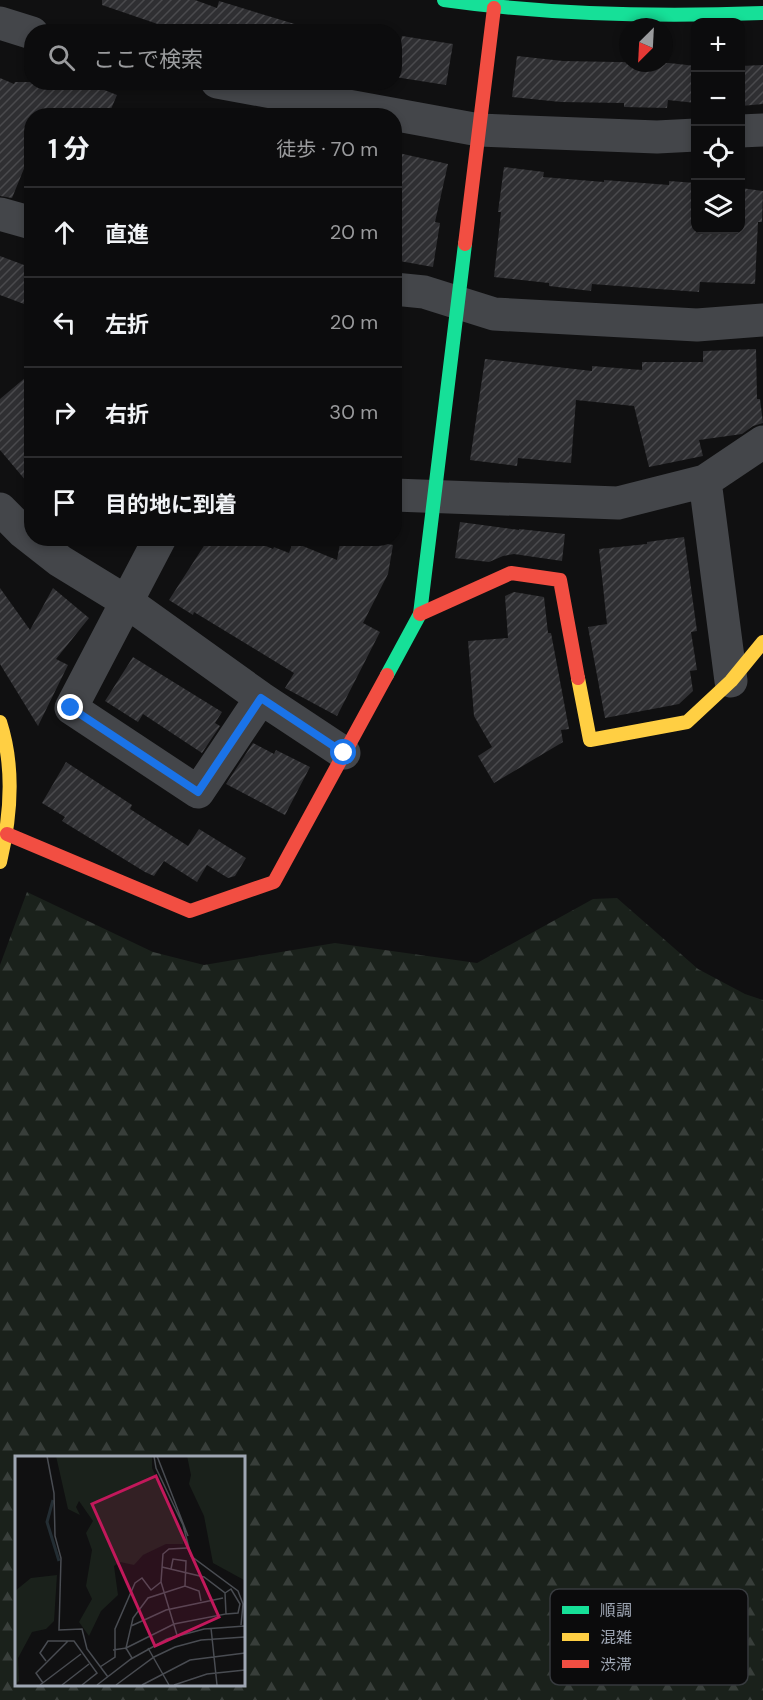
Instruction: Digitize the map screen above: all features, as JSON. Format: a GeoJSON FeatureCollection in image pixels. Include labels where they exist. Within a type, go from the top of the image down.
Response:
{"type":"FeatureCollection","features":[{"type":"Feature","properties":{"kind":"street"},"geometry":{"type":"LineString","coordinates":[[444,0],[494,8],[612,14],[763,13]]}},
{"type":"Feature","properties":{"kind":"street"},"geometry":{"type":"LineString","coordinates":[[4,838],[190,911],[274,882],[420,614],[494,8]]}},
{"type":"Feature","properties":{"kind":"street"},"geometry":{"type":"LineString","coordinates":[[0,23],[24,30]]}},
{"type":"Feature","properties":{"kind":"street"},"geometry":{"type":"LineString","coordinates":[[262,90],[362,108]]}},
{"type":"Feature","properties":{"kind":"street"},"geometry":{"type":"LineString","coordinates":[[402,115],[479,129],[657,137],[691,135]]}},
{"type":"Feature","properties":{"kind":"street"},"geometry":{"type":"LineString","coordinates":[[745,131],[763,130]]}},
{"type":"Feature","properties":{"kind":"street"},"geometry":{"type":"LineString","coordinates":[[0,213],[24,221]]}},
{"type":"Feature","properties":{"kind":"street"},"geometry":{"type":"LineString","coordinates":[[402,290],[424,292],[494,314],[697,325],[763,320]]}},
{"type":"Feature","properties":{"kind":"street"},"geometry":{"type":"LineString","coordinates":[[402,495],[618,503],[705,481],[763,442]]}},
{"type":"Feature","properties":{"kind":"street"},"geometry":{"type":"LineString","coordinates":[[705,481],[731,681]]}},
{"type":"Feature","properties":{"kind":"street"},"geometry":{"type":"LineString","coordinates":[[0,509],[24,533]]}},
{"type":"Feature","properties":{"kind":"street"},"geometry":{"type":"LineString","coordinates":[[41,546],[60,561],[127,602],[261,698],[344,753]]}},
{"type":"Feature","properties":{"kind":"street"},"geometry":{"type":"LineString","coordinates":[[156,546],[71,708],[198,792],[261,698]]}},
{"type":"Feature","properties":{"kind":"street"},"geometry":{"type":"LineString","coordinates":[[420,614],[511,573],[560,580],[590,740],[687,722],[731,681],[763,642]]}},
{"type":"Feature","properties":{"kind":"street"},"geometry":{"type":"LineString","coordinates":[[0,722],[6,737],[10,797],[0,862]]}},
{"type":"Feature","properties":{"kind":"green space"},"geometry":{"type":"Polygon","coordinates":[[[27,892],[153,952],[204,965],[335,943],[477,963],[593,899],[617,898],[698,969],[745,994],[763,1000],[763,1700],[0,1700],[0,965],[27,892]]]}},
{"type":"Feature","properties":{"kind":"building"},"geometry":{"type":"Polygon","coordinates":[[[102,0],[195,0],[217,8],[219,1],[295,24],[158,24],[102,5],[102,0]]]}},
{"type":"Feature","properties":{"kind":"building"},"geometry":{"type":"Polygon","coordinates":[[[402,36],[453,44],[446,85],[402,78],[402,36]]]}},
{"type":"Feature","properties":{"kind":"building"},"geometry":{"type":"Polygon","coordinates":[[[517,56],[563,61],[619,62],[619,72],[673,72],[673,63],[691,65],[691,102],[668,100],[667,108],[624,107],[624,103],[561,102],[512,97],[517,56]]]}},
{"type":"Feature","properties":{"kind":"building"},"geometry":{"type":"Polygon","coordinates":[[[763,65],[763,104],[745,106],[745,66],[763,65]]]}},
{"type":"Feature","properties":{"kind":"building"},"geometry":{"type":"Polygon","coordinates":[[[0,78],[14,84],[24,82],[24,90],[104,90],[117,95],[111,108],[24,108],[24,169],[12,198],[0,196],[0,78]]]}},
{"type":"Feature","properties":{"kind":"building"},"geometry":{"type":"Polygon","coordinates":[[[402,154],[448,164],[435,222],[440,223],[433,267],[402,261],[402,154]]]}},
{"type":"Feature","properties":{"kind":"building"},"geometry":{"type":"Polygon","coordinates":[[[504,167],[544,172],[543,177],[669,185],[669,181],[691,183],[691,234],[745,234],[745,189],[763,191],[762,222],[758,222],[755,284],[700,282],[699,292],[592,284],[591,291],[549,286],[549,283],[494,277],[501,212],[498,212],[504,167]]]}},
{"type":"Feature","properties":{"kind":"building"},"geometry":{"type":"Polygon","coordinates":[[[0,256],[24,265],[24,304],[0,295],[0,256]]]}},
{"type":"Feature","properties":{"kind":"building"},"geometry":{"type":"Polygon","coordinates":[[[756,349],[757,399],[760,399],[763,423],[753,426],[742,434],[699,440],[703,456],[649,467],[634,406],[576,400],[571,463],[518,458],[517,466],[470,460],[485,359],[592,371],[592,366],[642,370],[642,362],[703,362],[703,351],[756,349]]]}},
{"type":"Feature","properties":{"kind":"building"},"geometry":{"type":"Polygon","coordinates":[[[24,379],[24,478],[0,450],[0,399],[24,379]]]}},
{"type":"Feature","properties":{"kind":"building"},"geometry":{"type":"Polygon","coordinates":[[[460,522],[565,534],[562,561],[514,554],[489,562],[455,558],[460,522]]]}},
{"type":"Feature","properties":{"kind":"building"},"geometry":{"type":"Polygon","coordinates":[[[684,537],[697,631],[691,632],[697,670],[690,671],[693,691],[679,704],[605,718],[588,627],[607,624],[599,549],[684,537]]]}},
{"type":"Feature","properties":{"kind":"building"},"geometry":{"type":"Polygon","coordinates":[[[204,546],[266,546],[289,553],[292,546],[303,546],[337,560],[340,546],[393,546],[388,574],[363,623],[380,632],[337,716],[285,688],[294,673],[194,612],[193,615],[169,600],[204,546]]]}},
{"type":"Feature","properties":{"kind":"building"},"geometry":{"type":"Polygon","coordinates":[[[0,588],[30,630],[53,588],[89,618],[56,659],[68,665],[38,726],[0,664],[0,588]]]}},
{"type":"Feature","properties":{"kind":"building"},"geometry":{"type":"Polygon","coordinates":[[[514,592],[544,597],[548,633],[551,633],[569,729],[561,730],[563,742],[494,783],[478,756],[492,747],[474,716],[468,641],[508,638],[505,596],[514,592]]]}},
{"type":"Feature","properties":{"kind":"building"},"geometry":{"type":"Polygon","coordinates":[[[133,657],[222,712],[215,723],[220,726],[202,753],[143,714],[138,722],[105,701],[133,657]]]}},
{"type":"Feature","properties":{"kind":"building"},"geometry":{"type":"Polygon","coordinates":[[[253,743],[274,754],[276,750],[310,767],[285,815],[226,784],[253,743]]]}},
{"type":"Feature","properties":{"kind":"building"},"geometry":{"type":"Polygon","coordinates":[[[66,762],[132,805],[130,809],[188,846],[199,829],[246,858],[235,876],[228,878],[207,865],[197,882],[164,861],[154,876],[145,872],[62,821],[65,817],[42,803],[66,762]]]}},
{"type":"Feature","properties":{"kind":"traffic: fast"},"geometry":{"type":"LineString","coordinates":[[444,0],[524,9],[603,14],[763,13]]}},
{"type":"Feature","properties":{"kind":"traffic: fast"},"geometry":{"type":"LineString","coordinates":[[387,675],[420,614],[465,244]]}},
{"type":"Feature","properties":{"kind":"traffic: slow"},"geometry":{"type":"LineString","coordinates":[[578,678],[590,740],[687,722],[731,681],[763,642]]}},
{"type":"Feature","properties":{"kind":"traffic: slow"},"geometry":{"type":"LineString","coordinates":[[0,722],[8,757],[10,792],[7,827],[0,862]]}},
{"type":"Feature","properties":{"kind":"traffic: jam"},"geometry":{"type":"LineString","coordinates":[[465,244],[494,8]]}},
{"type":"Feature","properties":{"kind":"traffic: jam"},"geometry":{"type":"LineString","coordinates":[[420,614],[511,573],[560,580],[578,678]]}},
{"type":"Feature","properties":{"kind":"traffic: jam"},"geometry":{"type":"LineString","coordinates":[[7,834],[190,911],[274,882],[387,675]]}},
{"type":"Feature","properties":{"kind":"route"},"geometry":{"type":"LineString","coordinates":[[71,708],[198,792],[261,698],[344,753]]}}]}
